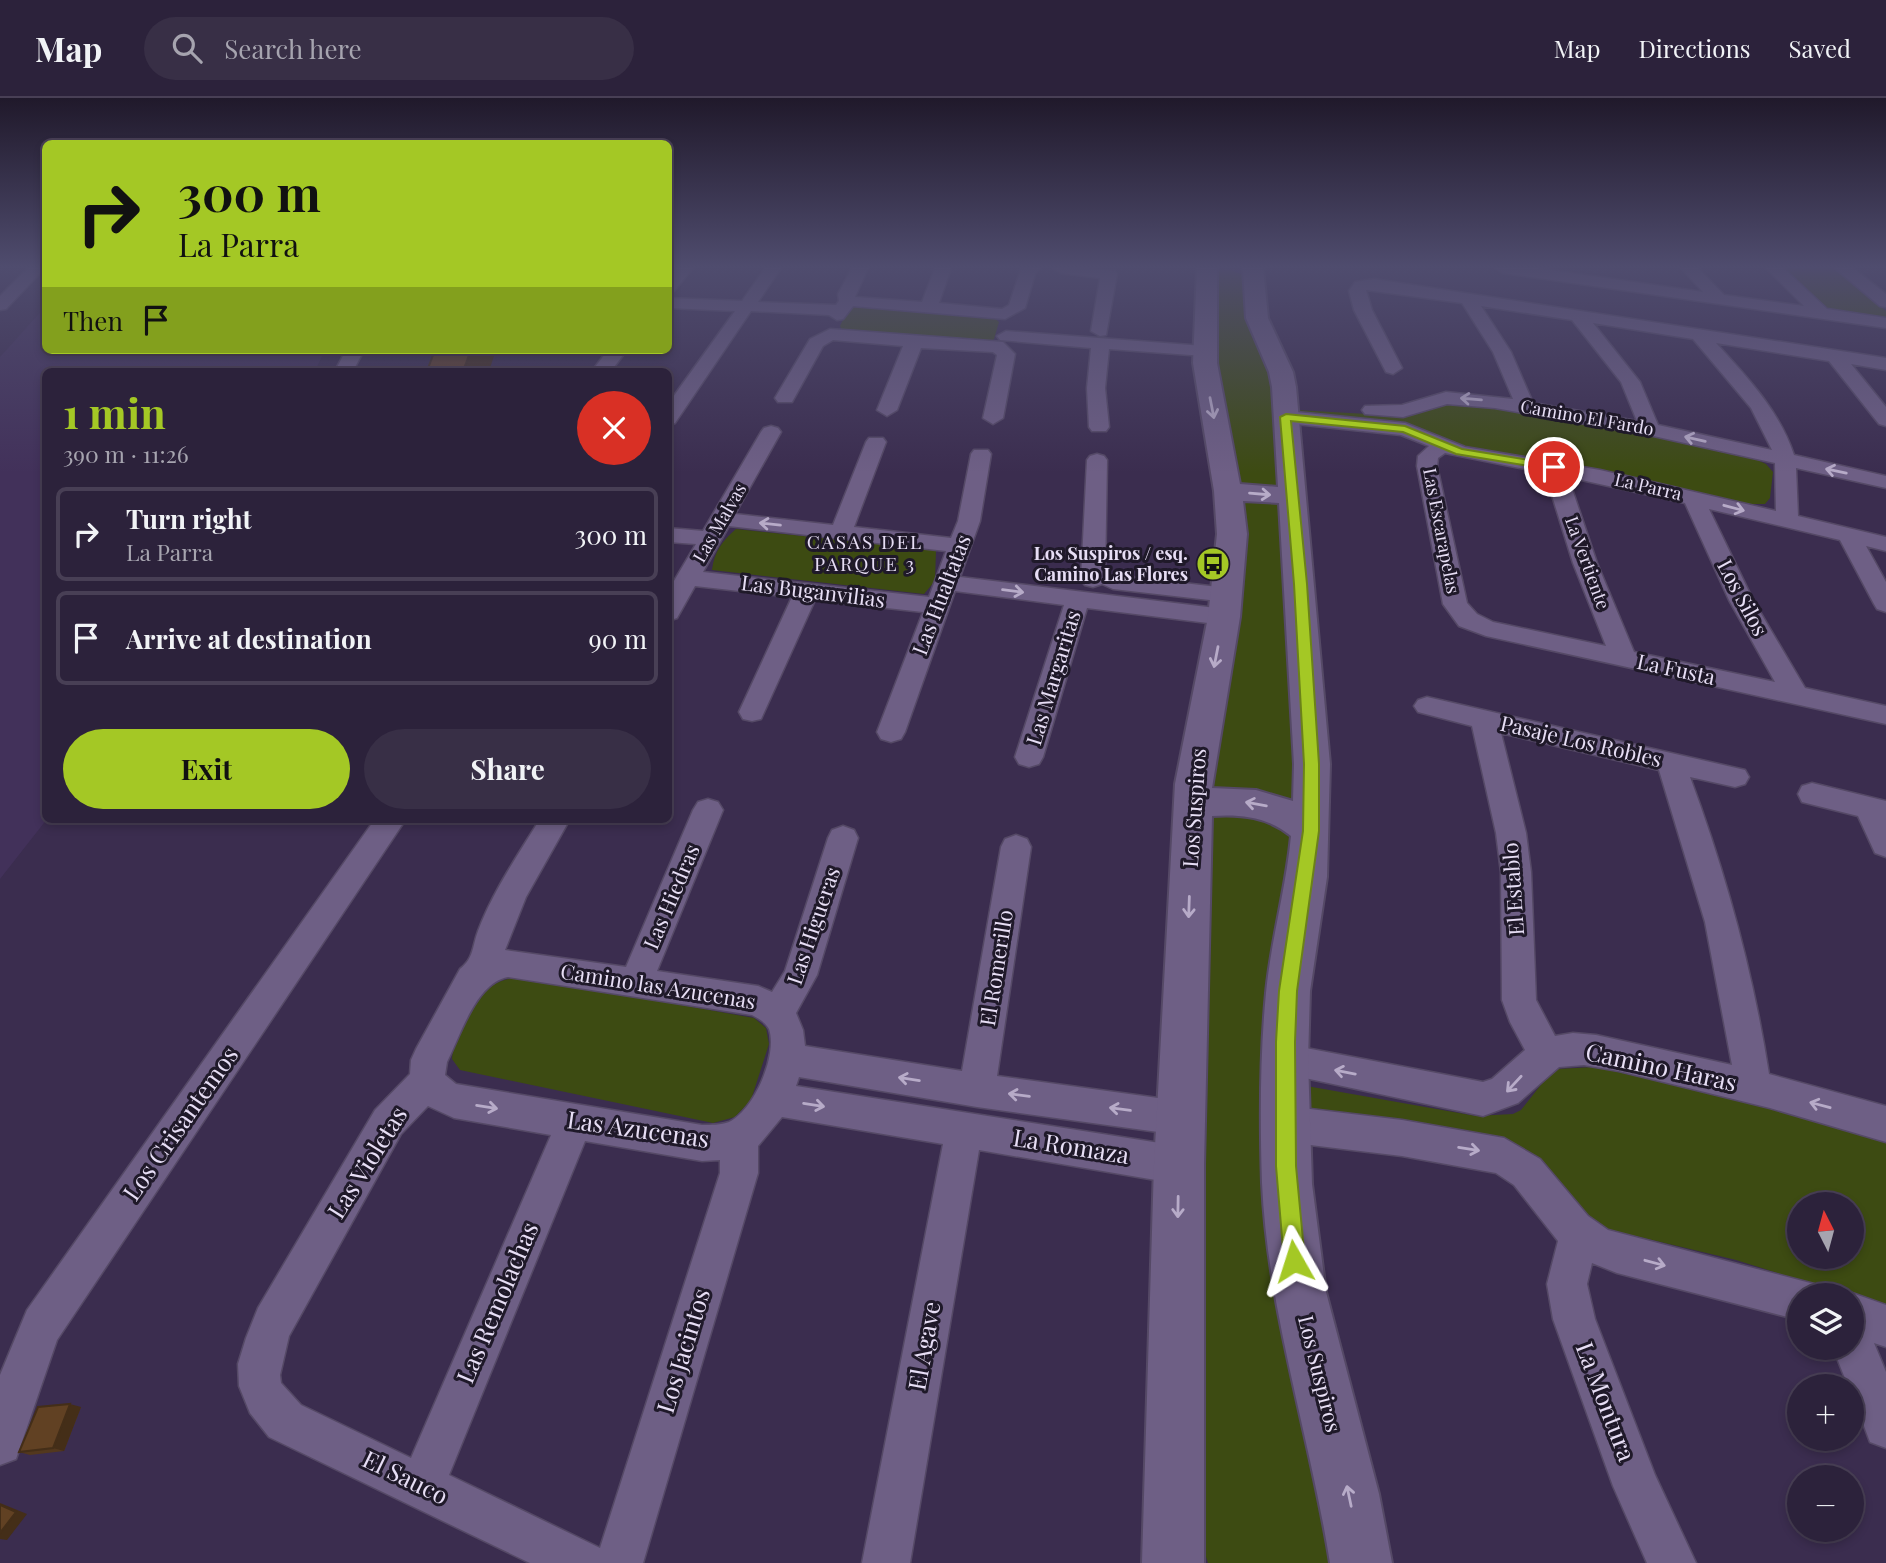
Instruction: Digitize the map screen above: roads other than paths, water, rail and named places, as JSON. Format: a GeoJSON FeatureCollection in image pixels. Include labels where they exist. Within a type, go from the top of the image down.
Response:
{"type":"FeatureCollection","features":[{"type":"Feature","properties":{"kind":"street"},"geometry":{"type":"LineString","coordinates":[[672,413],[725,336]]}},
{"type":"Feature","properties":{"kind":"street"},"geometry":{"type":"LineString","coordinates":[[785,398],[821,336]]}},
{"type":"Feature","properties":{"kind":"street"},"geometry":{"type":"LineString","coordinates":[[897,336],[913,342],[984,348],[997,336]]}},
{"type":"Feature","properties":{"kind":"street"},"geometry":{"type":"LineString","coordinates":[[993,418],[1006,354],[1005,336]]}},
{"type":"Feature","properties":{"kind":"street"},"geometry":{"type":"LineString","coordinates":[[1091,336],[1204,346]]}},
{"type":"Feature","properties":{"kind":"street","name":"Los Suspiros"},"geometry":{"type":"LineString","coordinates":[[1173,1563],[1180,1118],[1193,804],[1196,764],[1226,606],[1232,534],[1228,491],[1210,400],[1204,346],[1207,336]]}},
{"type":"Feature","properties":{"kind":"street","name":"Los Suspiros"},"geometry":{"type":"LineString","coordinates":[[1265,336],[1281,372],[1286,409],[1312,764],[1311,831],[1288,991],[1285,1060],[1287,1184],[1299,1292],[1346,1482],[1360,1563]]}},
{"type":"Feature","properties":{"kind":"street"},"geometry":{"type":"LineString","coordinates":[[1377,336],[1393,368]]}},
{"type":"Feature","properties":{"kind":"street"},"geometry":{"type":"LineString","coordinates":[[1492,336],[1506,359],[1525,406]]}},
{"type":"Feature","properties":{"kind":"street"},"geometry":{"type":"LineString","coordinates":[[1594,336],[1634,388],[1646,412],[1649,429]]}},
{"type":"Feature","properties":{"kind":"street"},"geometry":{"type":"LineString","coordinates":[[1700,336],[1763,413],[1782,446],[1786,461],[1787,522]]}},
{"type":"Feature","properties":{"kind":"street"},"geometry":{"type":"LineString","coordinates":[[1713,336],[1886,364]]}},
{"type":"Feature","properties":{"kind":"street"},"geometry":{"type":"LineString","coordinates":[[1099,427],[1096,388],[1100,337]]}},
{"type":"Feature","properties":{"kind":"street"},"geometry":{"type":"LineString","coordinates":[[887,410],[913,342]]}},
{"type":"Feature","properties":{"kind":"street"},"geometry":{"type":"LineString","coordinates":[[603,368],[615,354]]}},
{"type":"Feature","properties":{"kind":"street"},"geometry":{"type":"LineString","coordinates":[[1835,356],[1886,420]]}},
{"type":"Feature","properties":{"kind":"street","name":"Camino El Fardo"},"geometry":{"type":"LineString","coordinates":[[1286,409],[1411,410],[1446,398],[1525,406],[1649,429],[1886,482]]}},
{"type":"Feature","properties":{"kind":"street","name":"La Parra"},"geometry":{"type":"LineString","coordinates":[[1286,409],[1405,429],[1442,446],[1472,454],[1554,467],[1693,497],[1886,544]]}},
{"type":"Feature","properties":{"kind":"street","name":"Las Malvas"},"geometry":{"type":"LineString","coordinates":[[672,606],[771,432]]}},
{"type":"Feature","properties":{"kind":"street"},"geometry":{"type":"LineString","coordinates":[[841,531],[876,442]]}},
{"type":"Feature","properties":{"kind":"street","name":"Las Escarapelas"},"geometry":{"type":"LineString","coordinates":[[1442,446],[1428,456],[1427,466],[1455,604],[1468,620]]}},
{"type":"Feature","properties":{"kind":"street","name":"Las Hualtatas"},"geometry":{"type":"LineString","coordinates":[[891,732],[969,521],[981,454]]}},
{"type":"Feature","properties":{"kind":"street","name":"Las Margaritas"},"geometry":{"type":"LineString","coordinates":[[1029,757],[1086,589],[1097,460]]}},
{"type":"Feature","properties":{"kind":"street","name":"La Vertiente"},"geometry":{"type":"LineString","coordinates":[[1554,467],[1580,550],[1624,659]]}},
{"type":"Feature","properties":{"kind":"street"},"geometry":{"type":"LineString","coordinates":[[1228,491],[1292,496]]}},
{"type":"Feature","properties":{"kind":"street","name":"Los Silos"},"geometry":{"type":"LineString","coordinates":[[1693,497],[1741,600],[1796,695]]}},
{"type":"Feature","properties":{"kind":"street"},"geometry":{"type":"LineString","coordinates":[[723,519],[841,531],[949,575],[1226,606]]}},
{"type":"Feature","properties":{"kind":"street"},"geometry":{"type":"LineString","coordinates":[[1850,537],[1886,604]]}},
{"type":"Feature","properties":{"kind":"street"},"geometry":{"type":"LineString","coordinates":[[672,538],[700,558]]}},
{"type":"Feature","properties":{"kind":"street"},"geometry":{"type":"LineString","coordinates":[[672,554],[700,558]]}},
{"type":"Feature","properties":{"kind":"street","name":"Las Buganvilias"},"geometry":{"type":"LineString","coordinates":[[700,558],[806,592],[949,575]]}},
{"type":"Feature","properties":{"kind":"street"},"geometry":{"type":"LineString","coordinates":[[752,712],[806,592]]}},
{"type":"Feature","properties":{"kind":"street","name":"La Fusta"},"geometry":{"type":"LineString","coordinates":[[1468,620],[1486,628],[1886,715]]}},
{"type":"Feature","properties":{"kind":"street","name":"Pasaje Los Robles"},"geometry":{"type":"LineString","coordinates":[[1427,706],[1735,777]]}},
{"type":"Feature","properties":{"kind":"street","name":"El Establo"},"geometry":{"type":"LineString","coordinates":[[1484,719],[1511,833],[1516,872],[1519,1000],[1527,1022],[1547,1054]]}},
{"type":"Feature","properties":{"kind":"street"},"geometry":{"type":"LineString","coordinates":[[1671,763],[1700,844],[1720,912],[1742,1015],[1753,1087]]}},
{"type":"Feature","properties":{"kind":"street"},"geometry":{"type":"LineString","coordinates":[[1812,794],[1877,810],[1886,845]]}},
{"type":"Feature","properties":{"kind":"street"},"geometry":{"type":"LineString","coordinates":[[1193,804],[1226,801],[1265,805],[1287,813],[1311,831]]}},
{"type":"Feature","properties":{"kind":"street","name":"Las Hiedras"},"geometry":{"type":"LineString","coordinates":[[635,984],[708,810]]}},
{"type":"Feature","properties":{"kind":"street","name":"Los Crisantemos"},"geometry":{"type":"LineString","coordinates":[[0,1443],[26,1361],[47,1317],[379,823]]}},
{"type":"Feature","properties":{"kind":"street"},"geometry":{"type":"LineString","coordinates":[[487,967],[489,943],[496,925],[553,823]]}},
{"type":"Feature","properties":{"kind":"street","name":"Las Higueras"},"geometry":{"type":"LineString","coordinates":[[779,1012],[800,975],[843,838]]}},
{"type":"Feature","properties":{"kind":"street","name":"El Romerillo"},"geometry":{"type":"LineString","coordinates":[[977,1090],[1016,847]]}},
{"type":"Feature","properties":{"kind":"street","name":"Camino las Azucenas"},"geometry":{"type":"LineString","coordinates":[[487,967],[508,963],[758,1001],[779,1012],[787,1030],[786,1059],[774,1099]]}},
{"type":"Feature","properties":{"kind":"street","name":"Las Violetas"},"geometry":{"type":"LineString","coordinates":[[258,1367],[273,1323],[375,1144],[388,1122],[427,1081],[429,1059],[472,979],[487,967]]}},
{"type":"Feature","properties":{"kind":"street","name":"Camino Haras"},"geometry":{"type":"LineString","coordinates":[[1547,1054],[1571,1049],[1608,1054],[1753,1087],[1886,1124]]}},
{"type":"Feature","properties":{"kind":"street"},"geometry":{"type":"LineString","coordinates":[[1285,1060],[1483,1099],[1507,1092],[1535,1061],[1547,1054]]}},
{"type":"Feature","properties":{"kind":"street"},"geometry":{"type":"LineString","coordinates":[[786,1059],[977,1090]]}},
{"type":"Feature","properties":{"kind":"street","name":"Las Azucenas"},"geometry":{"type":"LineString","coordinates":[[427,1081],[444,1097],[454,1101],[702,1143],[727,1142],[740,1138],[758,1121],[774,1099]]}},
{"type":"Feature","properties":{"kind":"street","name":"La Romaza"},"geometry":{"type":"LineString","coordinates":[[977,1090],[1180,1118]]}},
{"type":"Feature","properties":{"kind":"street"},"geometry":{"type":"LineString","coordinates":[[774,1099],[964,1129]]}},
{"type":"Feature","properties":{"kind":"street","name":"Las Remolachas"},"geometry":{"type":"LineString","coordinates":[[422,1486],[575,1121]]}},
{"type":"Feature","properties":{"kind":"street"},"geometry":{"type":"LineString","coordinates":[[1285,1124],[1402,1138],[1504,1156],[1527,1171],[1561,1216],[1581,1236],[1617,1253],[1787,1295]]}},
{"type":"Feature","properties":{"kind":"street","name":"La Romaza"},"geometry":{"type":"LineString","coordinates":[[964,1129],[1179,1165]]}},
{"type":"Feature","properties":{"kind":"street","name":"El Agave"},"geometry":{"type":"LineString","coordinates":[[886,1563],[964,1129]]}},
{"type":"Feature","properties":{"kind":"street","name":"Los Jacintos"},"geometry":{"type":"LineString","coordinates":[[619,1563],[739,1173],[740,1138]]}},
{"type":"Feature","properties":{"kind":"street","name":"La Montura"},"geometry":{"type":"LineString","coordinates":[[1581,1236],[1575,1247],[1567,1284],[1574,1319],[1636,1486],[1672,1563]]}},
{"type":"Feature","properties":{"kind":"street"},"geometry":{"type":"LineString","coordinates":[[1864,1318],[1886,1325]]}},
{"type":"Feature","properties":{"kind":"street"},"geometry":{"type":"LineString","coordinates":[[1860,1360],[1886,1426]]}},
{"type":"Feature","properties":{"kind":"street","name":"El Sauco"},"geometry":{"type":"LineString","coordinates":[[258,1367],[261,1394],[285,1421],[582,1563]]}},
{"type":"Feature","properties":{"kind":"place","name":"Los Suspiros / esq. Camino Las Flores"},"geometry":{"type":"Point","coordinates":[1213,564]}},
{"type":"Feature","properties":{"kind":"district","name":"CASAS DEL PARQUE 3"},"geometry":{"type":"Point","coordinates":[865,553]}}]}
